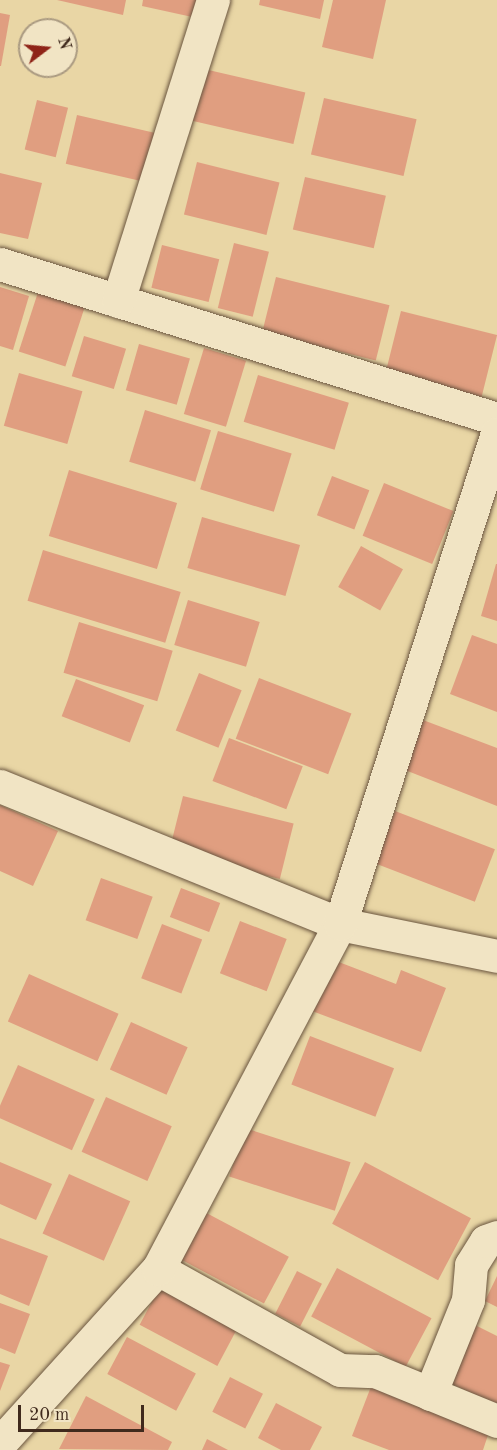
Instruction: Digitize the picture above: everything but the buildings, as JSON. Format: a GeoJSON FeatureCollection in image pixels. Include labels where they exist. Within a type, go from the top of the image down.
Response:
{"type":"FeatureCollection","features":[{"type":"Feature","properties":{"kind":"street"},"geometry":{"type":"LineString","coordinates":[[118,301],[213,0]]}},
{"type":"Feature","properties":{"kind":"street"},"geometry":{"type":"LineString","coordinates":[[0,264],[497,419]]}},
{"type":"Feature","properties":{"kind":"street"},"geometry":{"type":"LineString","coordinates":[[0,1443],[158,1269],[340,924],[483,526],[497,433]]}},
{"type":"Feature","properties":{"kind":"street"},"geometry":{"type":"LineString","coordinates":[[0,786],[340,924],[497,956]]}},
{"type":"Feature","properties":{"kind":"street"},"geometry":{"type":"LineString","coordinates":[[430,1394],[468,1300],[471,1265],[486,1241],[497,1237]]}},
{"type":"Feature","properties":{"kind":"street"},"geometry":{"type":"LineString","coordinates":[[158,1269],[340,1370],[375,1371],[497,1421]]}}]}
